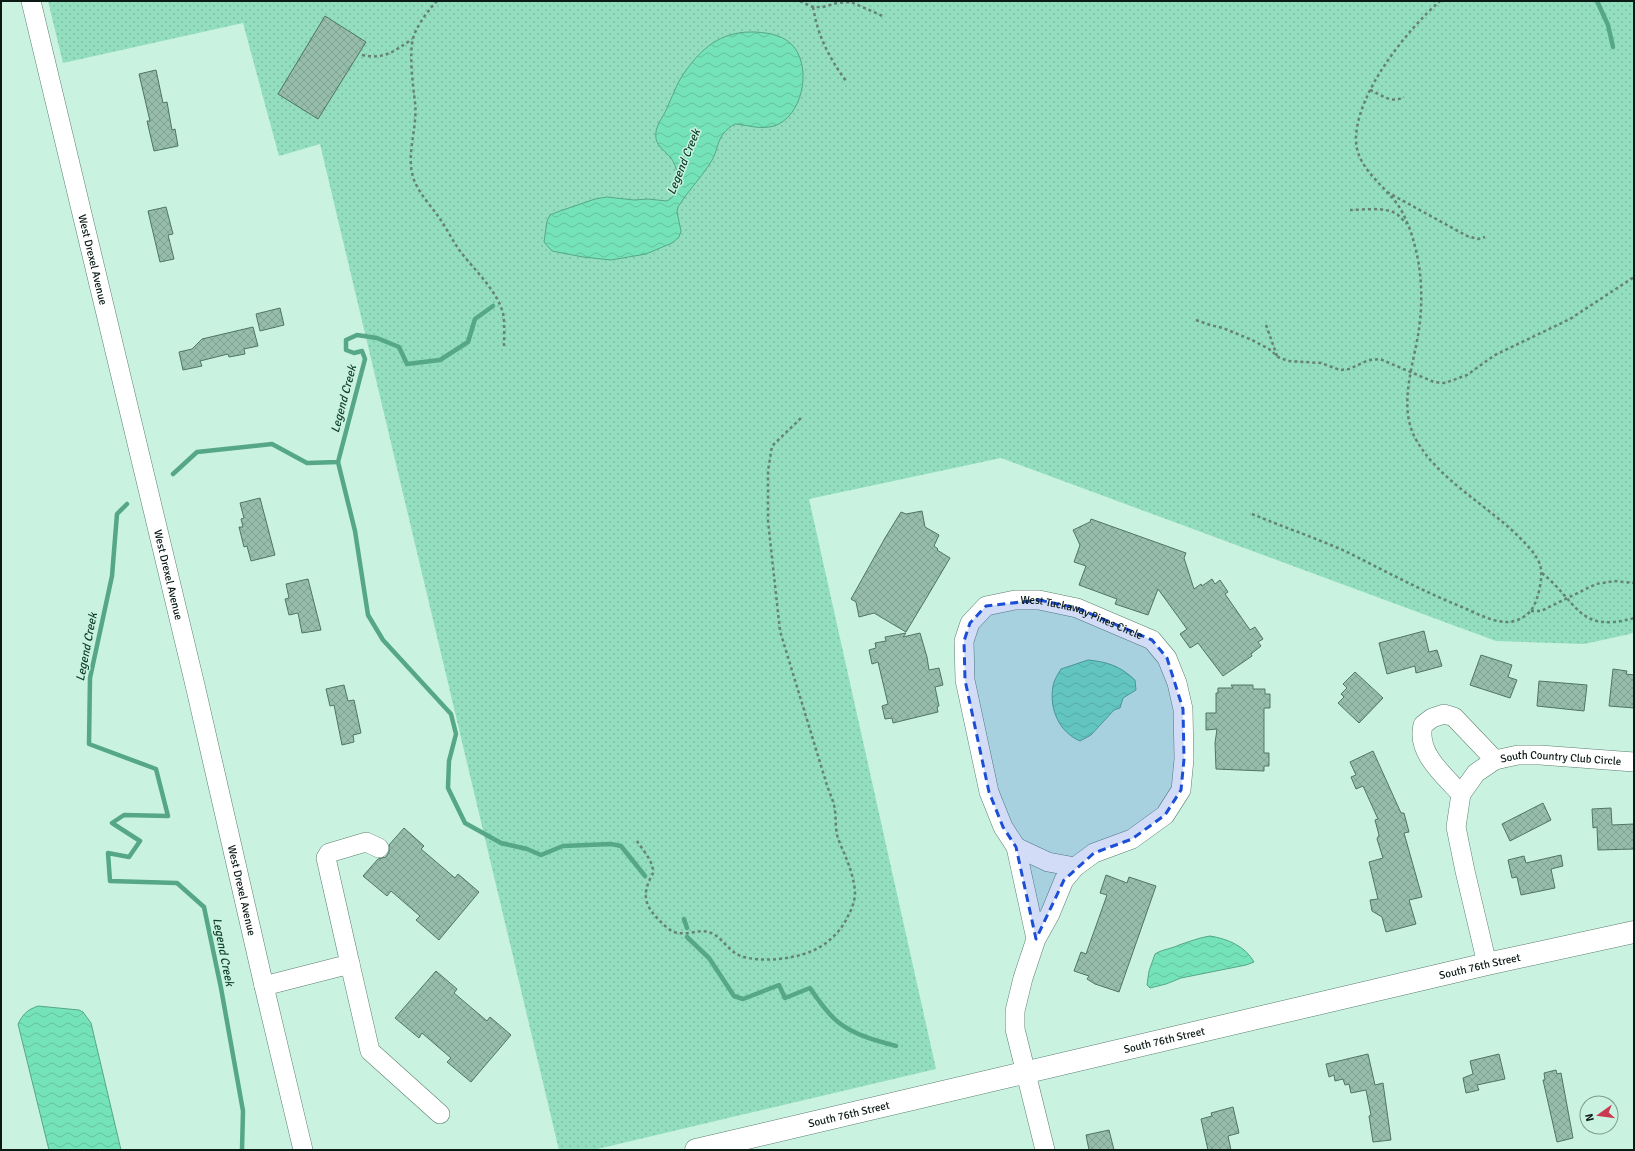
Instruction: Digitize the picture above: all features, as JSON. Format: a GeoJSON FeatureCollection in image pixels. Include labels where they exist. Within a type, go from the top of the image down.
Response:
{"type":"FeatureCollection","features":[{"type":"Feature","properties":{"kind":"main road","name":"South 76th Street"},"geometry":{"type":"LineString","coordinates":[[696,1150],[1487,964],[1634,932]]}},
{"type":"Feature","properties":{"kind":"street","name":"West Drexel Avenue"},"geometry":{"type":"LineString","coordinates":[[31,1],[196,685],[264,986],[303,1150]]}},
{"type":"Feature","properties":{"kind":"street","name":"West Tuckaway Pines Circle"},"geometry":{"type":"LineString","coordinates":[[1036,940],[1016,847],[1003,828],[989,792],[965,680],[964,641],[970,623],[986,606],[1015,600],[1039,600],[1077,608],[1152,640],[1167,658],[1177,684],[1183,709],[1184,759],[1181,790],[1165,815],[1132,839],[1094,853],[1075,867],[1064,880],[1050,914],[1036,940],[1023,978],[1014,1018],[1015,1029],[1045,1150]]}},
{"type":"Feature","properties":{"kind":"street"},"geometry":{"type":"LineString","coordinates":[[1461,794],[1427,754],[1421,733],[1423,725],[1432,718],[1444,714],[1454,717],[1495,760]]}},
{"type":"Feature","properties":{"kind":"street","name":"South Country Club Circle"},"geometry":{"type":"LineString","coordinates":[[1487,964],[1456,827],[1461,794],[1476,773],[1495,760],[1518,756],[1540,755],[1634,762]]}},
{"type":"Feature","properties":{"kind":"street"},"geometry":{"type":"LineString","coordinates":[[379,848],[366,842],[329,853],[326,858],[350,964],[370,1051],[440,1114]]}},
{"type":"Feature","properties":{"kind":"street"},"geometry":{"type":"LineString","coordinates":[[1016,847],[1048,862],[1075,867]]}},
{"type":"Feature","properties":{"kind":"street"},"geometry":{"type":"LineString","coordinates":[[264,986],[350,964]]}},
{"type":"Feature","properties":{"kind":"path"},"geometry":{"type":"LineString","coordinates":[[437,1],[422,22],[413,39],[413,86],[416,107],[410,164],[415,182],[459,250],[489,286],[499,303],[503,314],[504,346]]}},
{"type":"Feature","properties":{"kind":"path"},"geometry":{"type":"LineString","coordinates":[[800,1],[813,7],[823,7],[837,3],[851,2],[885,17]]}},
{"type":"Feature","properties":{"kind":"path"},"geometry":{"type":"LineString","coordinates":[[1440,1],[1422,17],[1384,66],[1370,90],[1363,107],[1358,123],[1356,140],[1359,156],[1369,173],[1397,205],[1408,226],[1418,261],[1421,301],[1419,328],[1411,372],[1408,403],[1409,422],[1417,442],[1432,461],[1450,478],[1503,521],[1535,555],[1541,566],[1542,578],[1531,611]]}},
{"type":"Feature","properties":{"kind":"path"},"geometry":{"type":"LineString","coordinates":[[813,7],[820,39],[846,81]]}},
{"type":"Feature","properties":{"kind":"path"},"geometry":{"type":"LineString","coordinates":[[362,55],[373,58],[384,56],[413,39]]}},
{"type":"Feature","properties":{"kind":"path"},"geometry":{"type":"LineString","coordinates":[[1370,90],[1384,98],[1391,100],[1399,100],[1404,97]]}},
{"type":"Feature","properties":{"kind":"path"},"geometry":{"type":"LineString","coordinates":[[1385,190],[1468,236],[1478,239],[1485,237]]}},
{"type":"Feature","properties":{"kind":"path"},"geometry":{"type":"LineString","coordinates":[[1350,210],[1390,212],[1398,215],[1408,226]]}},
{"type":"Feature","properties":{"kind":"path"},"geometry":{"type":"LineString","coordinates":[[1196,320],[1223,328],[1252,340],[1269,349],[1278,357],[1288,361],[1321,363],[1340,370],[1349,369],[1369,360],[1380,359],[1434,382],[1445,383],[1467,375],[1495,355],[1570,319],[1634,277]]}},
{"type":"Feature","properties":{"kind":"path"},"geometry":{"type":"LineString","coordinates":[[1266,325],[1278,357]]}},
{"type":"Feature","properties":{"kind":"path"},"geometry":{"type":"LineString","coordinates":[[637,841],[649,859],[652,867],[653,873],[645,891],[646,903],[650,910],[674,932],[705,930],[716,935],[725,945],[740,956],[753,959],[771,960],[812,951],[826,944],[837,933],[845,923],[852,909],[855,894],[850,868],[839,840],[834,805],[780,630],[768,521],[768,471],[772,446],[801,418]]}},
{"type":"Feature","properties":{"kind":"path"},"geometry":{"type":"LineString","coordinates":[[1252,514],[1324,542],[1396,578],[1486,617],[1506,622],[1519,619],[1531,611],[1541,611],[1596,584],[1614,581],[1634,583]]}},
{"type":"Feature","properties":{"kind":"path"},"geometry":{"type":"LineString","coordinates":[[1541,573],[1562,591],[1573,606],[1586,618],[1603,622],[1618,623],[1634,618]]}},
{"type":"Feature","properties":{"kind":"highlighted area"},"geometry":{"type":"Polygon","coordinates":[[[1039,600],[1077,608],[1152,640],[1167,658],[1183,709],[1184,759],[1181,790],[1165,815],[1132,839],[1094,853],[1064,880],[1036,939],[1016,847],[1003,827],[989,792],[965,680],[964,641],[970,623],[986,606],[1039,600]]]}},
{"type":"Feature","properties":{"kind":"shaded area"},"geometry":{"type":"Polygon","coordinates":[[[48,1],[1634,1],[1634,632],[1584,644],[1496,641],[1001,458],[809,499],[936,1069],[593,1150],[559,1150],[320,144],[279,156],[243,23],[63,63],[48,1]]]}},
{"type":"Feature","properties":{"kind":"water"},"geometry":{"type":"Polygon","coordinates":[[[755,32],[776,35],[786,40],[794,47],[802,68],[803,80],[797,103],[784,121],[774,126],[759,127],[735,124],[724,133],[713,159],[678,207],[677,212],[681,231],[679,237],[672,243],[646,254],[611,260],[583,257],[552,251],[544,242],[547,221],[550,215],[595,199],[607,197],[667,201],[674,196],[678,185],[677,170],[671,158],[658,144],[656,139],[656,130],[678,83],[688,67],[708,46],[716,41],[737,33],[755,32]]]}},
{"type":"Feature","properties":{"kind":"water"},"geometry":{"type":"Polygon","coordinates":[[[1088,660],[1102,662],[1124,671],[1135,680],[1136,690],[1123,698],[1120,708],[1114,710],[1091,735],[1080,741],[1066,732],[1061,726],[1054,711],[1052,695],[1054,682],[1061,669],[1088,660]]]}},
{"type":"Feature","properties":{"kind":"water"},"geometry":{"type":"Polygon","coordinates":[[[1210,936],[1235,944],[1246,952],[1254,962],[1246,965],[1181,978],[1150,988],[1147,985],[1149,971],[1155,954],[1210,936]]]}},
{"type":"Feature","properties":{"kind":"water"},"geometry":{"type":"Polygon","coordinates":[[[38,1006],[79,1010],[83,1012],[91,1023],[121,1150],[49,1150],[18,1024],[26,1013],[38,1006]]]}},
{"type":"Feature","properties":{"kind":"building"},"geometry":{"type":"Polygon","coordinates":[[[325,16],[366,42],[318,119],[278,94],[325,16]]]}},
{"type":"Feature","properties":{"kind":"building"},"geometry":{"type":"Polygon","coordinates":[[[156,70],[163,103],[167,102],[172,130],[175,129],[178,146],[154,151],[147,121],[150,121],[139,74],[156,70]]]}},
{"type":"Feature","properties":{"kind":"building"},"geometry":{"type":"Polygon","coordinates":[[[166,207],[173,234],[168,235],[174,259],[160,262],[148,211],[166,207]]]}},
{"type":"Feature","properties":{"kind":"building"},"geometry":{"type":"Polygon","coordinates":[[[280,308],[284,325],[260,331],[256,314],[280,308]]]}},
{"type":"Feature","properties":{"kind":"building"},"geometry":{"type":"Polygon","coordinates":[[[253,327],[258,346],[244,349],[245,354],[229,357],[228,354],[200,361],[202,366],[183,370],[179,352],[192,349],[202,339],[253,327]]]}},
{"type":"Feature","properties":{"kind":"building"},"geometry":{"type":"Polygon","coordinates":[[[260,498],[275,555],[251,561],[247,546],[244,547],[239,527],[243,527],[241,519],[244,518],[240,503],[260,498]]]}},
{"type":"Feature","properties":{"kind":"building"},"geometry":{"type":"Polygon","coordinates":[[[922,511],[925,527],[939,535],[934,546],[938,549],[937,550],[950,558],[927,597],[906,632],[874,613],[859,617],[856,602],[851,599],[885,538],[901,512],[906,514],[922,511]]]}},
{"type":"Feature","properties":{"kind":"building"},"geometry":{"type":"Polygon","coordinates":[[[1091,519],[1186,553],[1184,558],[1194,589],[1201,584],[1202,586],[1212,579],[1215,584],[1220,580],[1228,592],[1225,594],[1250,630],[1255,627],[1263,639],[1258,642],[1261,646],[1251,654],[1252,656],[1223,676],[1198,643],[1190,648],[1180,634],[1187,629],[1158,589],[1148,615],[1115,604],[1117,599],[1079,585],[1086,566],[1074,562],[1080,545],[1073,530],[1090,522],[1091,519]]]}},
{"type":"Feature","properties":{"kind":"building"},"geometry":{"type":"Polygon","coordinates":[[[308,579],[321,630],[302,633],[298,613],[289,615],[285,599],[289,598],[286,584],[308,579]]]}},
{"type":"Feature","properties":{"kind":"building"},"geometry":{"type":"Polygon","coordinates":[[[1424,631],[1429,652],[1437,650],[1442,666],[1416,673],[1415,666],[1387,674],[1379,643],[1424,631]]]}},
{"type":"Feature","properties":{"kind":"building"},"geometry":{"type":"Polygon","coordinates":[[[906,633],[903,637],[920,633],[929,670],[939,668],[943,685],[935,687],[939,706],[937,707],[938,712],[893,723],[892,718],[885,719],[882,706],[888,704],[878,662],[872,664],[869,650],[876,648],[875,643],[886,641],[885,637],[906,633]]]}},
{"type":"Feature","properties":{"kind":"building"},"geometry":{"type":"Polygon","coordinates":[[[1481,655],[1512,665],[1508,677],[1517,680],[1510,698],[1470,685],[1481,655]]]}},
{"type":"Feature","properties":{"kind":"building"},"geometry":{"type":"Polygon","coordinates":[[[1613,669],[1627,671],[1626,674],[1634,675],[1634,708],[1609,706],[1613,669]]]}},
{"type":"Feature","properties":{"kind":"building"},"geometry":{"type":"Polygon","coordinates":[[[1355,672],[1383,698],[1359,723],[1338,703],[1344,697],[1341,694],[1347,688],[1343,684],[1355,672]]]}},
{"type":"Feature","properties":{"kind":"building"},"geometry":{"type":"Polygon","coordinates":[[[1539,681],[1587,685],[1584,711],[1537,706],[1539,681]]]}},
{"type":"Feature","properties":{"kind":"building"},"geometry":{"type":"Polygon","coordinates":[[[344,685],[348,701],[354,700],[361,733],[353,735],[354,742],[342,745],[334,705],[330,706],[326,689],[344,685]]]}},
{"type":"Feature","properties":{"kind":"building"},"geometry":{"type":"Polygon","coordinates":[[[1231,685],[1253,685],[1253,689],[1265,689],[1265,694],[1270,694],[1270,708],[1264,708],[1264,753],[1269,753],[1269,766],[1264,766],[1264,771],[1216,769],[1215,743],[1217,729],[1206,730],[1206,713],[1216,713],[1216,693],[1218,693],[1218,688],[1233,688],[1231,685]]]}},
{"type":"Feature","properties":{"kind":"building"},"geometry":{"type":"Polygon","coordinates":[[[1373,751],[1401,813],[1404,813],[1409,832],[1404,833],[1422,897],[1409,900],[1416,924],[1386,932],[1382,917],[1372,911],[1370,900],[1378,899],[1369,862],[1383,858],[1377,839],[1379,835],[1375,820],[1378,819],[1363,786],[1356,789],[1351,777],[1356,775],[1350,762],[1373,751]]]}},
{"type":"Feature","properties":{"kind":"building"},"geometry":{"type":"Polygon","coordinates":[[[1543,803],[1551,820],[1510,841],[1502,824],[1543,803]]]}},
{"type":"Feature","properties":{"kind":"building"},"geometry":{"type":"Polygon","coordinates":[[[1611,808],[1612,825],[1634,824],[1634,849],[1598,850],[1597,827],[1593,828],[1592,809],[1611,808]]]}},
{"type":"Feature","properties":{"kind":"building"},"geometry":{"type":"Polygon","coordinates":[[[404,828],[424,846],[421,849],[455,878],[458,874],[479,892],[439,940],[416,920],[420,916],[391,891],[387,896],[363,876],[378,859],[386,857],[389,852],[389,845],[404,828]]]}},
{"type":"Feature","properties":{"kind":"building"},"geometry":{"type":"Polygon","coordinates":[[[1561,855],[1563,866],[1551,869],[1555,888],[1521,895],[1517,877],[1512,878],[1508,860],[1524,856],[1526,863],[1561,855]]]}},
{"type":"Feature","properties":{"kind":"building"},"geometry":{"type":"Polygon","coordinates":[[[1106,875],[1127,883],[1129,877],[1156,886],[1119,992],[1095,984],[1087,979],[1089,976],[1074,971],[1081,952],[1086,954],[1107,895],[1100,893],[1106,875]]]}},
{"type":"Feature","properties":{"kind":"building"},"geometry":{"type":"Polygon","coordinates":[[[436,971],[457,989],[454,993],[487,1021],[490,1017],[511,1035],[471,1082],[447,1062],[451,1058],[422,1033],[419,1038],[395,1018],[436,971]]]}},
{"type":"Feature","properties":{"kind":"building"},"geometry":{"type":"Polygon","coordinates":[[[1368,1054],[1375,1085],[1383,1083],[1391,1140],[1373,1142],[1369,1116],[1371,1115],[1366,1090],[1351,1093],[1349,1084],[1345,1085],[1343,1079],[1335,1081],[1334,1075],[1329,1077],[1326,1064],[1368,1054]]]}},
{"type":"Feature","properties":{"kind":"building"},"geometry":{"type":"Polygon","coordinates":[[[1499,1054],[1505,1079],[1477,1085],[1479,1090],[1466,1093],[1463,1078],[1473,1074],[1470,1061],[1499,1054]]]}},
{"type":"Feature","properties":{"kind":"building"},"geometry":{"type":"Polygon","coordinates":[[[1556,1070],[1557,1074],[1561,1073],[1573,1138],[1557,1142],[1543,1080],[1545,1080],[1544,1073],[1556,1070]]]}},
{"type":"Feature","properties":{"kind":"building"},"geometry":{"type":"Polygon","coordinates":[[[1233,1107],[1239,1133],[1228,1136],[1231,1150],[1208,1150],[1201,1119],[1212,1116],[1211,1113],[1233,1107]]]}},
{"type":"Feature","properties":{"kind":"building"},"geometry":{"type":"Polygon","coordinates":[[[1109,1130],[1114,1150],[1089,1150],[1086,1135],[1109,1130]]]}},
{"type":"Feature","properties":{"kind":"waterway"},"geometry":{"type":"LineString","coordinates":[[1597,1],[1608,25],[1613,47]]}},
{"type":"Feature","properties":{"kind":"waterway","name":"Legend Creek"},"geometry":{"type":"LineString","coordinates":[[173,474],[197,452],[272,444],[307,463],[338,462],[365,359],[362,351],[354,353],[346,350],[346,340],[357,335],[377,338],[399,347],[407,364],[440,360],[468,342],[475,319],[493,306]]}},
{"type":"Feature","properties":{"kind":"waterway"},"geometry":{"type":"LineString","coordinates":[[338,462],[355,531],[368,615],[383,640],[451,714],[456,734],[449,761],[448,788],[465,823],[501,843],[527,849],[541,855],[563,846],[611,844],[621,846],[645,876]]}},
{"type":"Feature","properties":{"kind":"waterway","name":"Legend Creek"},"geometry":{"type":"LineString","coordinates":[[127,504],[117,514],[112,576],[90,678],[89,744],[156,769],[168,816],[124,815],[112,823],[140,841],[129,857],[108,853],[110,881],[177,883],[204,907],[221,988],[243,1111],[242,1150]]}},
{"type":"Feature","properties":{"kind":"waterway"},"geometry":{"type":"LineString","coordinates":[[684,919],[687,928]]}},
{"type":"Feature","properties":{"kind":"waterway"},"geometry":{"type":"LineString","coordinates":[[687,937],[709,958],[734,996],[743,999],[779,985],[785,998],[810,988],[819,1002],[844,1027],[866,1037],[896,1046]]}}]}
